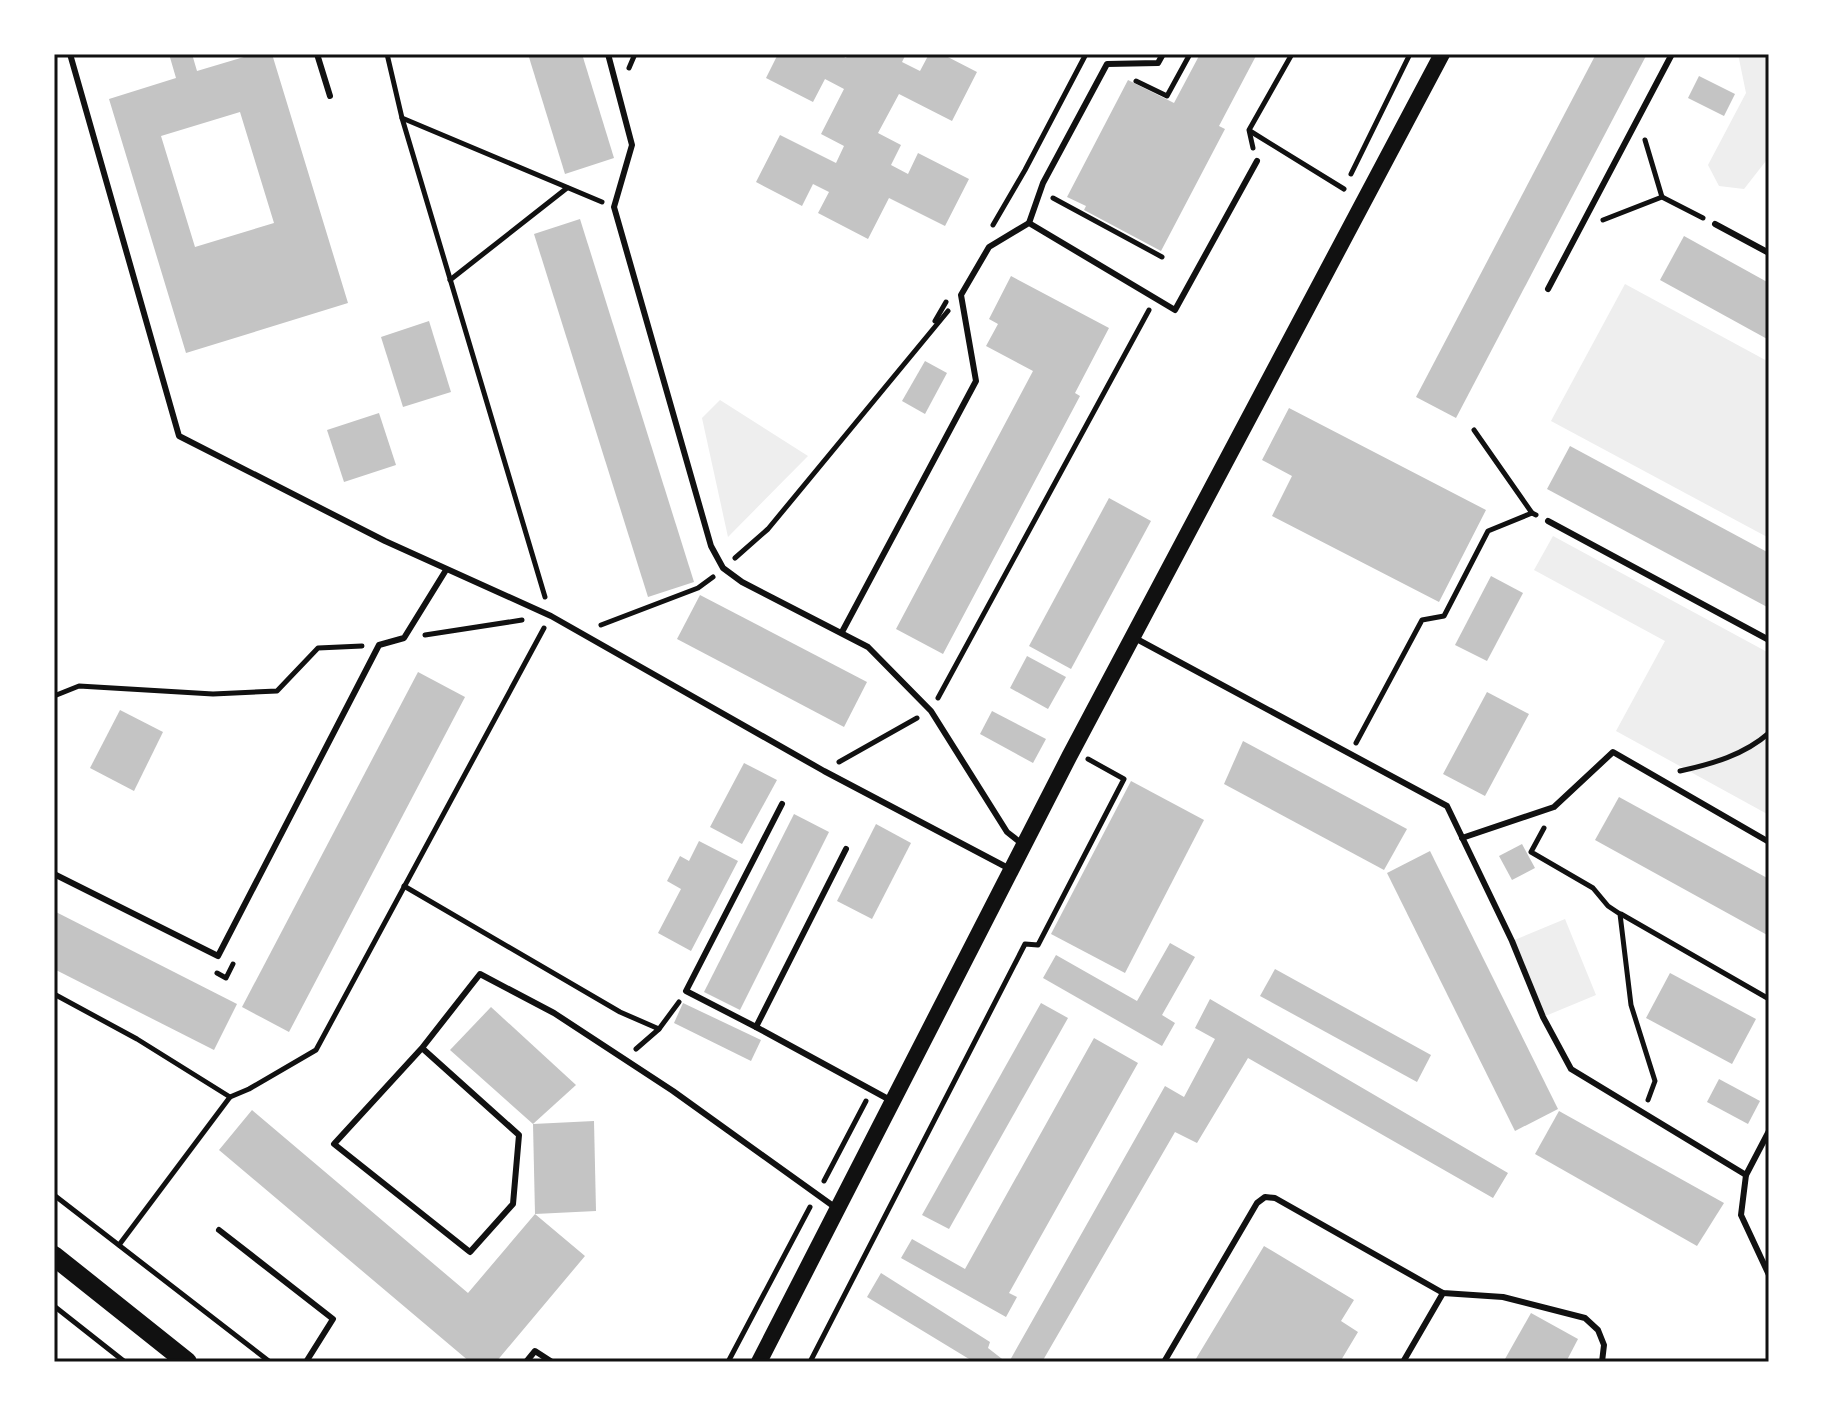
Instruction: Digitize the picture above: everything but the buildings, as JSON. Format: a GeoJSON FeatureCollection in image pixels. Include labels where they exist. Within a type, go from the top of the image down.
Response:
{"type":"FeatureCollection","features":[{"type":"Feature","properties":{"kind":"main road"},"geometry":{"type":"LineString","coordinates":[[759,1362],[1132,636],[1442,54]]}},
{"type":"Feature","properties":{"kind":"main road"},"geometry":{"type":"LineString","coordinates":[[54,1256],[187,1362]]}},
{"type":"Feature","properties":{"kind":"lane"},"geometry":{"type":"LineString","coordinates":[[70,54],[179,436],[446,570],[583,632],[824,771],[1011,870]]}},
{"type":"Feature","properties":{"kind":"lane"},"geometry":{"type":"LineString","coordinates":[[317,54],[330,96]]}},
{"type":"Feature","properties":{"kind":"lane"},"geometry":{"type":"LineString","coordinates":[[608,54],[632,145],[614,207],[711,546],[723,568],[742,582],[868,647],[931,711],[1007,832],[1024,845]]}},
{"type":"Feature","properties":{"kind":"lane"},"geometry":{"type":"LineString","coordinates":[[842,632],[976,381],[961,295],[989,247],[1029,223],[1043,183],[1107,64],[1158,63],[1163,54]]}},
{"type":"Feature","properties":{"kind":"lane"},"geometry":{"type":"LineString","coordinates":[[1548,289],[1672,54]]}},
{"type":"Feature","properties":{"kind":"lane"},"geometry":{"type":"LineString","coordinates":[[1029,223],[1175,310],[1257,161]]}},
{"type":"Feature","properties":{"kind":"lane"},"geometry":{"type":"LineString","coordinates":[[1715,224],[1769,253]]}},
{"type":"Feature","properties":{"kind":"lane"},"geometry":{"type":"LineString","coordinates":[[1548,521],[1769,640]]}},
{"type":"Feature","properties":{"kind":"lane"},"geometry":{"type":"LineString","coordinates":[[54,874],[218,956],[379,645],[404,638],[446,570]]}},
{"type":"Feature","properties":{"kind":"lane"},"geometry":{"type":"LineString","coordinates":[[1132,636],[1447,806],[1512,941],[1543,1017],[1571,1069],[1746,1175]]}},
{"type":"Feature","properties":{"kind":"lane"},"geometry":{"type":"LineString","coordinates":[[1462,838],[1554,807],[1613,752],[1769,842]]}},
{"type":"Feature","properties":{"kind":"lane"},"geometry":{"type":"LineString","coordinates":[[782,804],[686,991],[892,1102]]}},
{"type":"Feature","properties":{"kind":"lane"},"geometry":{"type":"LineString","coordinates":[[756,1027],[846,849]]}},
{"type":"Feature","properties":{"kind":"lane"},"geometry":{"type":"LineString","coordinates":[[422,1048],[519,1135],[513,1204],[470,1252],[334,1144],[422,1048],[480,974],[567,1021],[673,1091],[837,1209]]}},
{"type":"Feature","properties":{"kind":"lane"},"geometry":{"type":"LineString","coordinates":[[1769,1131],[1746,1175],[1741,1215],[1769,1275]]}},
{"type":"Feature","properties":{"kind":"lane"},"geometry":{"type":"LineString","coordinates":[[1164,1362],[1257,1203],[1265,1197],[1275,1198],[1443,1293],[1503,1297],[1585,1318],[1598,1330],[1604,1345],[1602,1362]]}},
{"type":"Feature","properties":{"kind":"lane"},"geometry":{"type":"LineString","coordinates":[[219,1230],[333,1319],[306,1362]]}},
{"type":"Feature","properties":{"kind":"lane"},"geometry":{"type":"LineString","coordinates":[[1403,1362],[1443,1293]]}},
{"type":"Feature","properties":{"kind":"lane"},"geometry":{"type":"LineString","coordinates":[[526,1362],[535,1351],[552,1362]]}},
{"type":"Feature","properties":{"kind":"path"},"geometry":{"type":"LineString","coordinates":[[119,1245],[230,1097],[316,1050],[551,616],[402,118],[387,54]]}},
{"type":"Feature","properties":{"kind":"path"},"geometry":{"type":"LineString","coordinates":[[993,225],[1086,54]]}},
{"type":"Feature","properties":{"kind":"path"},"geometry":{"type":"LineString","coordinates":[[1126,75],[1167,96],[1190,54]]}},
{"type":"Feature","properties":{"kind":"path"},"geometry":{"type":"LineString","coordinates":[[1257,161],[1249,130],[1292,54]]}},
{"type":"Feature","properties":{"kind":"path"},"geometry":{"type":"LineString","coordinates":[[1337,203],[1410,54]]}},
{"type":"Feature","properties":{"kind":"path"},"geometry":{"type":"LineString","coordinates":[[402,118],[614,207]]}},
{"type":"Feature","properties":{"kind":"path"},"geometry":{"type":"LineString","coordinates":[[1638,118],[1662,197],[1715,224]]}},
{"type":"Feature","properties":{"kind":"path"},"geometry":{"type":"LineString","coordinates":[[1249,130],[1344,189]]}},
{"type":"Feature","properties":{"kind":"path"},"geometry":{"type":"LineString","coordinates":[[450,280],[567,188]]}},
{"type":"Feature","properties":{"kind":"path"},"geometry":{"type":"LineString","coordinates":[[1046,194],[1162,257]]}},
{"type":"Feature","properties":{"kind":"path"},"geometry":{"type":"LineString","coordinates":[[1580,229],[1662,197]]}},
{"type":"Feature","properties":{"kind":"path"},"geometry":{"type":"LineString","coordinates":[[927,335],[952,294]]}},
{"type":"Feature","properties":{"kind":"path"},"geometry":{"type":"LineString","coordinates":[[583,632],[698,588],[768,529],[961,295]]}},
{"type":"Feature","properties":{"kind":"path"},"geometry":{"type":"LineString","coordinates":[[824,771],[931,711],[1156,297]]}},
{"type":"Feature","properties":{"kind":"path"},"geometry":{"type":"LineString","coordinates":[[1474,430],[1532,513],[1548,521]]}},
{"type":"Feature","properties":{"kind":"path"},"geometry":{"type":"LineString","coordinates":[[1350,754],[1422,620],[1444,616],[1488,531],[1532,513]]}},
{"type":"Feature","properties":{"kind":"path"},"geometry":{"type":"LineString","coordinates":[[54,696],[79,686],[213,694],[277,691],[318,648],[379,645]]}},
{"type":"Feature","properties":{"kind":"path"},"geometry":{"type":"LineString","coordinates":[[1656,777],[1715,763],[1756,745],[1769,733]]}},
{"type":"Feature","properties":{"kind":"path"},"geometry":{"type":"LineString","coordinates":[[810,1362],[1025,944],[1038,945],[1124,779],[1087,759]]}},
{"type":"Feature","properties":{"kind":"path"},"geometry":{"type":"LineString","coordinates":[[1554,807],[1531,852],[1593,888],[1608,906],[1620,914],[1769,999]]}},
{"type":"Feature","properties":{"kind":"path"},"geometry":{"type":"LineString","coordinates":[[404,886],[620,1012],[659,1029]]}},
{"type":"Feature","properties":{"kind":"path"},"geometry":{"type":"LineString","coordinates":[[1620,914],[1631,1005],[1655,1081],[1643,1112]]}},
{"type":"Feature","properties":{"kind":"path"},"geometry":{"type":"LineString","coordinates":[[646,1060],[633,1051],[659,1029],[686,991]]}},
{"type":"Feature","properties":{"kind":"path"},"geometry":{"type":"LineString","coordinates":[[54,994],[137,1039],[230,1097]]}},
{"type":"Feature","properties":{"kind":"path"},"geometry":{"type":"LineString","coordinates":[[54,1195],[270,1362]]}},
{"type":"Feature","properties":{"kind":"path"},"geometry":{"type":"LineString","coordinates":[[54,1306],[125,1362]]}},
{"type":"Feature","properties":{"kind":"shaded area"},"geometry":{"type":"Polygon","coordinates":[[[1738,54],[1769,54],[1769,157],[1744,189],[1719,186],[1708,165],[1746,93],[1738,54]]]}},
{"type":"Feature","properties":{"kind":"shaded area"},"geometry":{"type":"Polygon","coordinates":[[[1625,284],[1769,362],[1769,538],[1551,421],[1625,284]]]}},
{"type":"Feature","properties":{"kind":"shaded area"},"geometry":{"type":"Polygon","coordinates":[[[720,400],[808,456],[728,537],[702,418],[720,400]]]}},
{"type":"Feature","properties":{"kind":"shaded area"},"geometry":{"type":"Polygon","coordinates":[[[1553,536],[1769,653],[1769,815],[1616,731],[1665,641],[1534,570],[1553,536]]]}},
{"type":"Feature","properties":{"kind":"shaded area"},"geometry":{"type":"Polygon","coordinates":[[[1565,919],[1596,995],[1543,1017],[1512,941],[1565,919]]]}}]}
